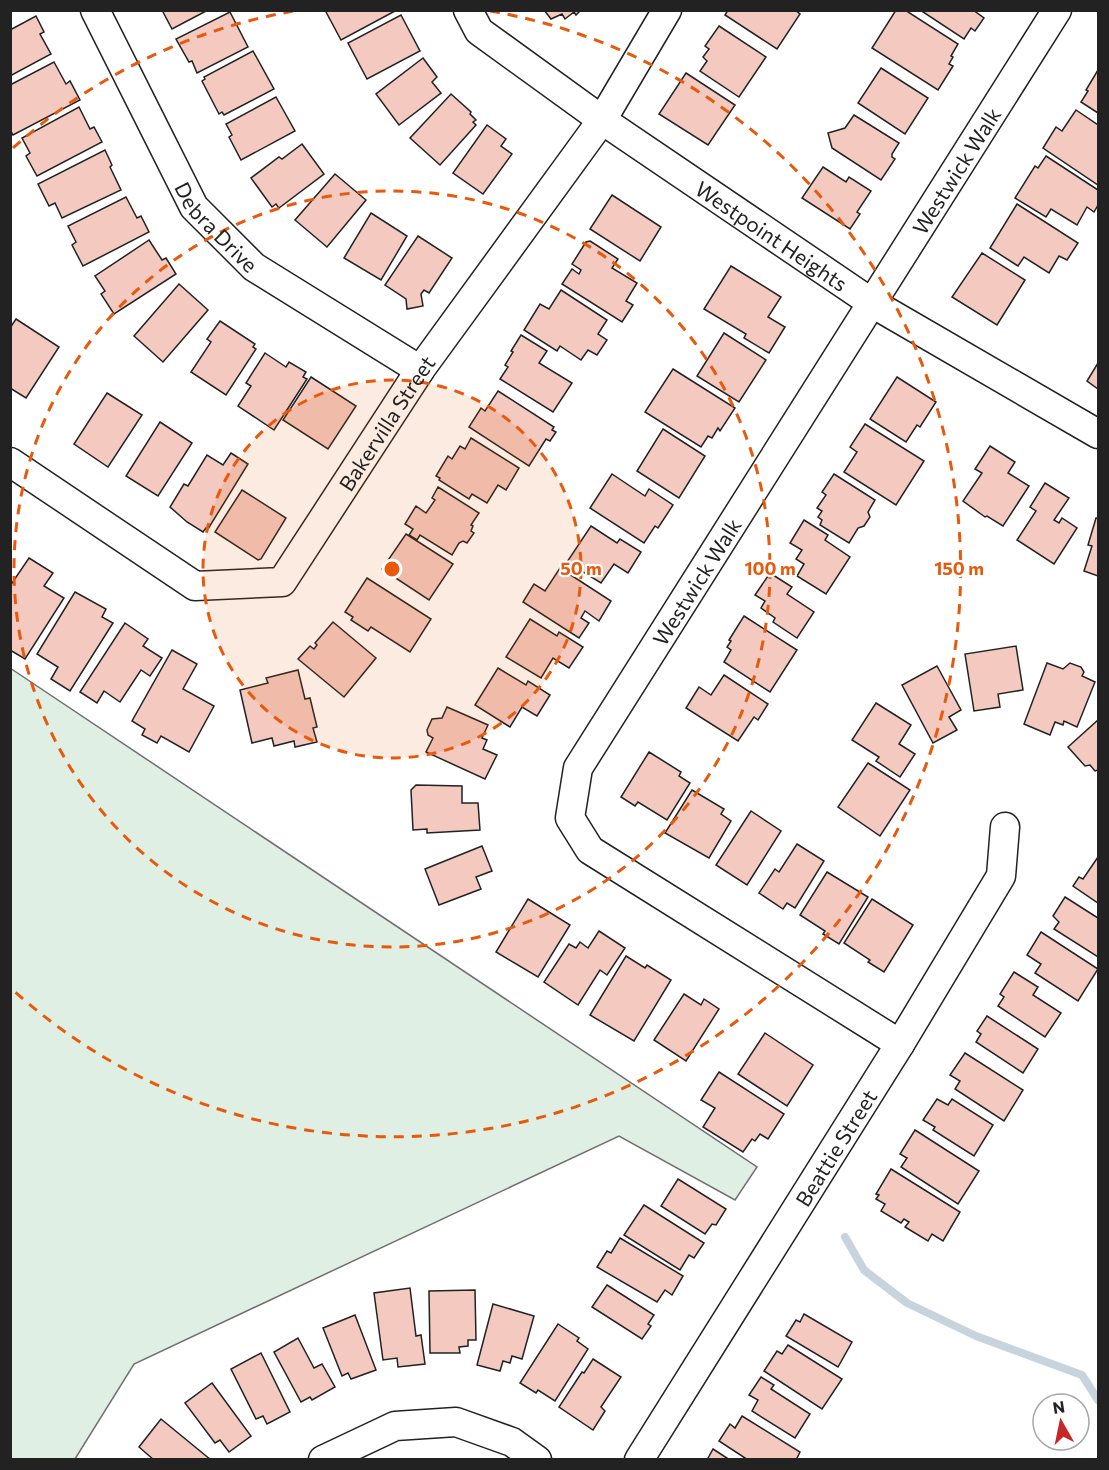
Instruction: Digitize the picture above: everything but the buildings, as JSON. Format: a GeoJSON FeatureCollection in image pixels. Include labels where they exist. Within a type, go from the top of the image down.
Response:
{"type":"FeatureCollection","features":[{"type":"Feature","properties":{"kind":"street","name":"Debra Drive"},"geometry":{"type":"LineString","coordinates":[[95,10],[194,207],[254,267],[420,370]]}},
{"type":"Feature","properties":{"kind":"street","name":"Westpoint Heights"},"geometry":{"type":"LineString","coordinates":[[468,10],[479,31],[602,120],[872,303],[1098,434]]}},
{"type":"Feature","properties":{"kind":"street","name":"Bakervilla Street"},"geometry":{"type":"LineString","coordinates":[[10,462],[195,586],[282,582],[420,370],[602,120],[667,10]]}},
{"type":"Feature","properties":{"kind":"street","name":"Westwick Walk"},"geometry":{"type":"LineString","coordinates":[[900,1044],[590,850],[570,818],[578,768],[1058,10]]}},
{"type":"Feature","properties":{"kind":"street","name":"Beattie Street"},"geometry":{"type":"LineString","coordinates":[[639,1460],[900,1044],[1001,876],[1005,827]]}},
{"type":"Feature","properties":{"kind":"street"},"geometry":{"type":"LineString","coordinates":[[323,1460],[395,1426],[456,1422],[512,1442],[537,1460]]}},
{"type":"Feature","properties":{"kind":"green space"},"geometry":{"type":"Polygon","coordinates":[[[10,668],[757,1167],[735,1200],[619,1136],[134,1364],[75,1459],[11,1459],[10,668]]]}},
{"type":"Feature","properties":{"kind":"waterway"},"geometry":{"type":"LineString","coordinates":[[845,1237],[864,1270],[907,1303],[976,1336],[1082,1375],[1098,1400]]}}]}
